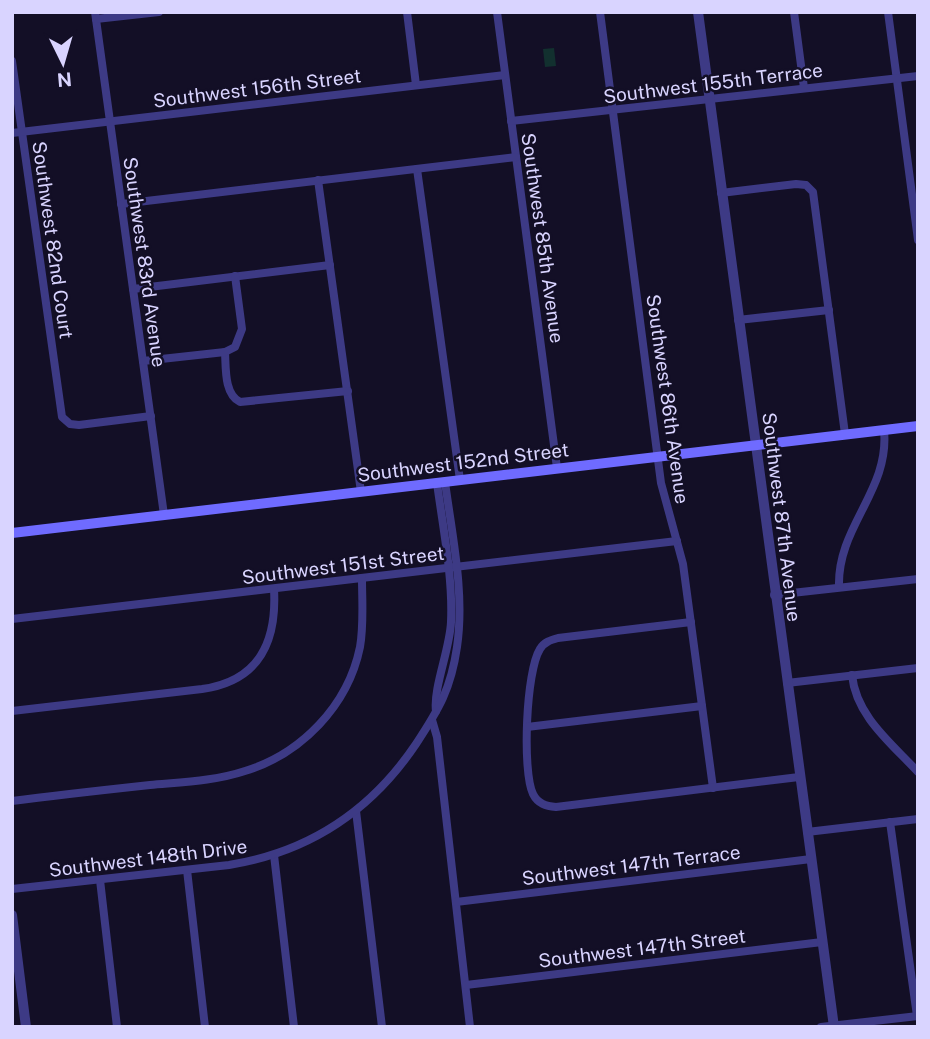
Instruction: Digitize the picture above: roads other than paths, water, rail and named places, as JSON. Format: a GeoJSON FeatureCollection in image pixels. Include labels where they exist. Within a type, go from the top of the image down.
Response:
{"type":"FeatureCollection","features":[{"type":"Feature","properties":{"kind":"main road","name":"Southwest 152nd Street"},"geometry":{"type":"LineString","coordinates":[[12,533],[918,426]]}},
{"type":"Feature","properties":{"kind":"street"},"geometry":{"type":"LineString","coordinates":[[95,16],[159,12]]}},
{"type":"Feature","properties":{"kind":"street"},"geometry":{"type":"LineString","coordinates":[[407,12],[416,85]]}},
{"type":"Feature","properties":{"kind":"street","name":"Southwest 85th Avenue"},"geometry":{"type":"LineString","coordinates":[[497,12],[557,468]]}},
{"type":"Feature","properties":{"kind":"street","name":"Southwest 86th Avenue"},"geometry":{"type":"LineString","coordinates":[[600,12],[664,498],[677,541],[691,622],[713,788]]}},
{"type":"Feature","properties":{"kind":"street","name":"Southwest 87th Avenue"},"geometry":{"type":"LineString","coordinates":[[698,12],[774,595],[834,1026]]}},
{"type":"Feature","properties":{"kind":"street"},"geometry":{"type":"LineString","coordinates":[[794,12],[804,88]]}},
{"type":"Feature","properties":{"kind":"street"},"geometry":{"type":"LineString","coordinates":[[888,12],[914,177],[918,240]]}},
{"type":"Feature","properties":{"kind":"street","name":"Southwest 83rd Avenue"},"geometry":{"type":"LineString","coordinates":[[95,16],[164,515]]}},
{"type":"Feature","properties":{"kind":"street","name":"Southwest 82nd Court"},"geometry":{"type":"LineString","coordinates":[[12,61],[60,408],[66,422],[79,425],[151,416]]}},
{"type":"Feature","properties":{"kind":"street","name":"Southwest 156th Street"},"geometry":{"type":"LineString","coordinates":[[12,133],[505,75]]}},
{"type":"Feature","properties":{"kind":"street","name":"Southwest 155th Terrace"},"geometry":{"type":"LineString","coordinates":[[511,121],[918,76]]}},
{"type":"Feature","properties":{"kind":"street"},"geometry":{"type":"LineString","coordinates":[[121,204],[516,157]]}},
{"type":"Feature","properties":{"kind":"street"},"geometry":{"type":"LineString","coordinates":[[417,169],[460,480]]}},
{"type":"Feature","properties":{"kind":"street"},"geometry":{"type":"LineString","coordinates":[[318,180],[361,492]]}},
{"type":"Feature","properties":{"kind":"street"},"geometry":{"type":"LineString","coordinates":[[722,192],[796,184],[809,187],[814,200],[845,434]]}},
{"type":"Feature","properties":{"kind":"street"},"geometry":{"type":"LineString","coordinates":[[133,289],[330,265]]}},
{"type":"Feature","properties":{"kind":"street"},"geometry":{"type":"LineString","coordinates":[[143,361],[225,352],[238,344],[242,333],[235,276]]}},
{"type":"Feature","properties":{"kind":"street"},"geometry":{"type":"LineString","coordinates":[[738,320],[829,310]]}},
{"type":"Feature","properties":{"kind":"street"},"geometry":{"type":"LineString","coordinates":[[225,352],[229,388],[236,401],[248,403],[348,391]]}},
{"type":"Feature","properties":{"kind":"street"},"geometry":{"type":"LineString","coordinates":[[839,587],[843,548],[885,459],[884,429]]}},
{"type":"Feature","properties":{"kind":"street","name":"Southwest 148th Drive"},"geometry":{"type":"LineString","coordinates":[[12,889],[187,870],[274,855],[316,838],[356,811],[397,770],[442,705],[449,686],[457,646],[441,482]]}},
{"type":"Feature","properties":{"kind":"street","name":"Southwest 151st Street"},"geometry":{"type":"LineString","coordinates":[[12,620],[677,541]]}},
{"type":"Feature","properties":{"kind":"street"},"geometry":{"type":"LineString","coordinates":[[12,800],[215,778],[244,772],[283,754],[316,728],[335,704],[351,675],[362,633],[362,578]]}},
{"type":"Feature","properties":{"kind":"street"},"geometry":{"type":"LineString","coordinates":[[774,595],[918,579]]}},
{"type":"Feature","properties":{"kind":"street"},"geometry":{"type":"LineString","coordinates":[[12,711],[202,689],[231,682],[254,665],[269,641],[273,623],[274,589]]}},
{"type":"Feature","properties":{"kind":"street"},"geometry":{"type":"LineString","coordinates":[[691,622],[558,638],[540,649],[527,727],[531,788],[541,803],[556,807],[799,777]]}},
{"type":"Feature","properties":{"kind":"street"},"geometry":{"type":"LineString","coordinates":[[787,683],[918,668]]}},
{"type":"Feature","properties":{"kind":"street"},"geometry":{"type":"LineString","coordinates":[[852,675],[856,699],[863,712],[918,772]]}},
{"type":"Feature","properties":{"kind":"street"},"geometry":{"type":"LineString","coordinates":[[527,727],[702,706]]}},
{"type":"Feature","properties":{"kind":"street"},"geometry":{"type":"LineString","coordinates":[[434,715],[470,1027]]}},
{"type":"Feature","properties":{"kind":"street"},"geometry":{"type":"LineString","coordinates":[[356,811],[382,1027]]}},
{"type":"Feature","properties":{"kind":"street"},"geometry":{"type":"LineString","coordinates":[[807,832],[918,818]]}},
{"type":"Feature","properties":{"kind":"street"},"geometry":{"type":"LineString","coordinates":[[821,1027],[917,1016],[890,822]]}},
{"type":"Feature","properties":{"kind":"street"},"geometry":{"type":"LineString","coordinates":[[274,855],[294,1027]]}},
{"type":"Feature","properties":{"kind":"street","name":"Southwest 147th Terrace"},"geometry":{"type":"LineString","coordinates":[[456,902],[811,859]]}},
{"type":"Feature","properties":{"kind":"street"},"geometry":{"type":"LineString","coordinates":[[187,870],[205,1027]]}},
{"type":"Feature","properties":{"kind":"street"},"geometry":{"type":"LineString","coordinates":[[100,880],[117,1027]]}},
{"type":"Feature","properties":{"kind":"street"},"geometry":{"type":"LineString","coordinates":[[12,915],[26,1027]]}},
{"type":"Feature","properties":{"kind":"street","name":"Southwest 147th Street"},"geometry":{"type":"LineString","coordinates":[[466,985],[822,942]]}}]}
